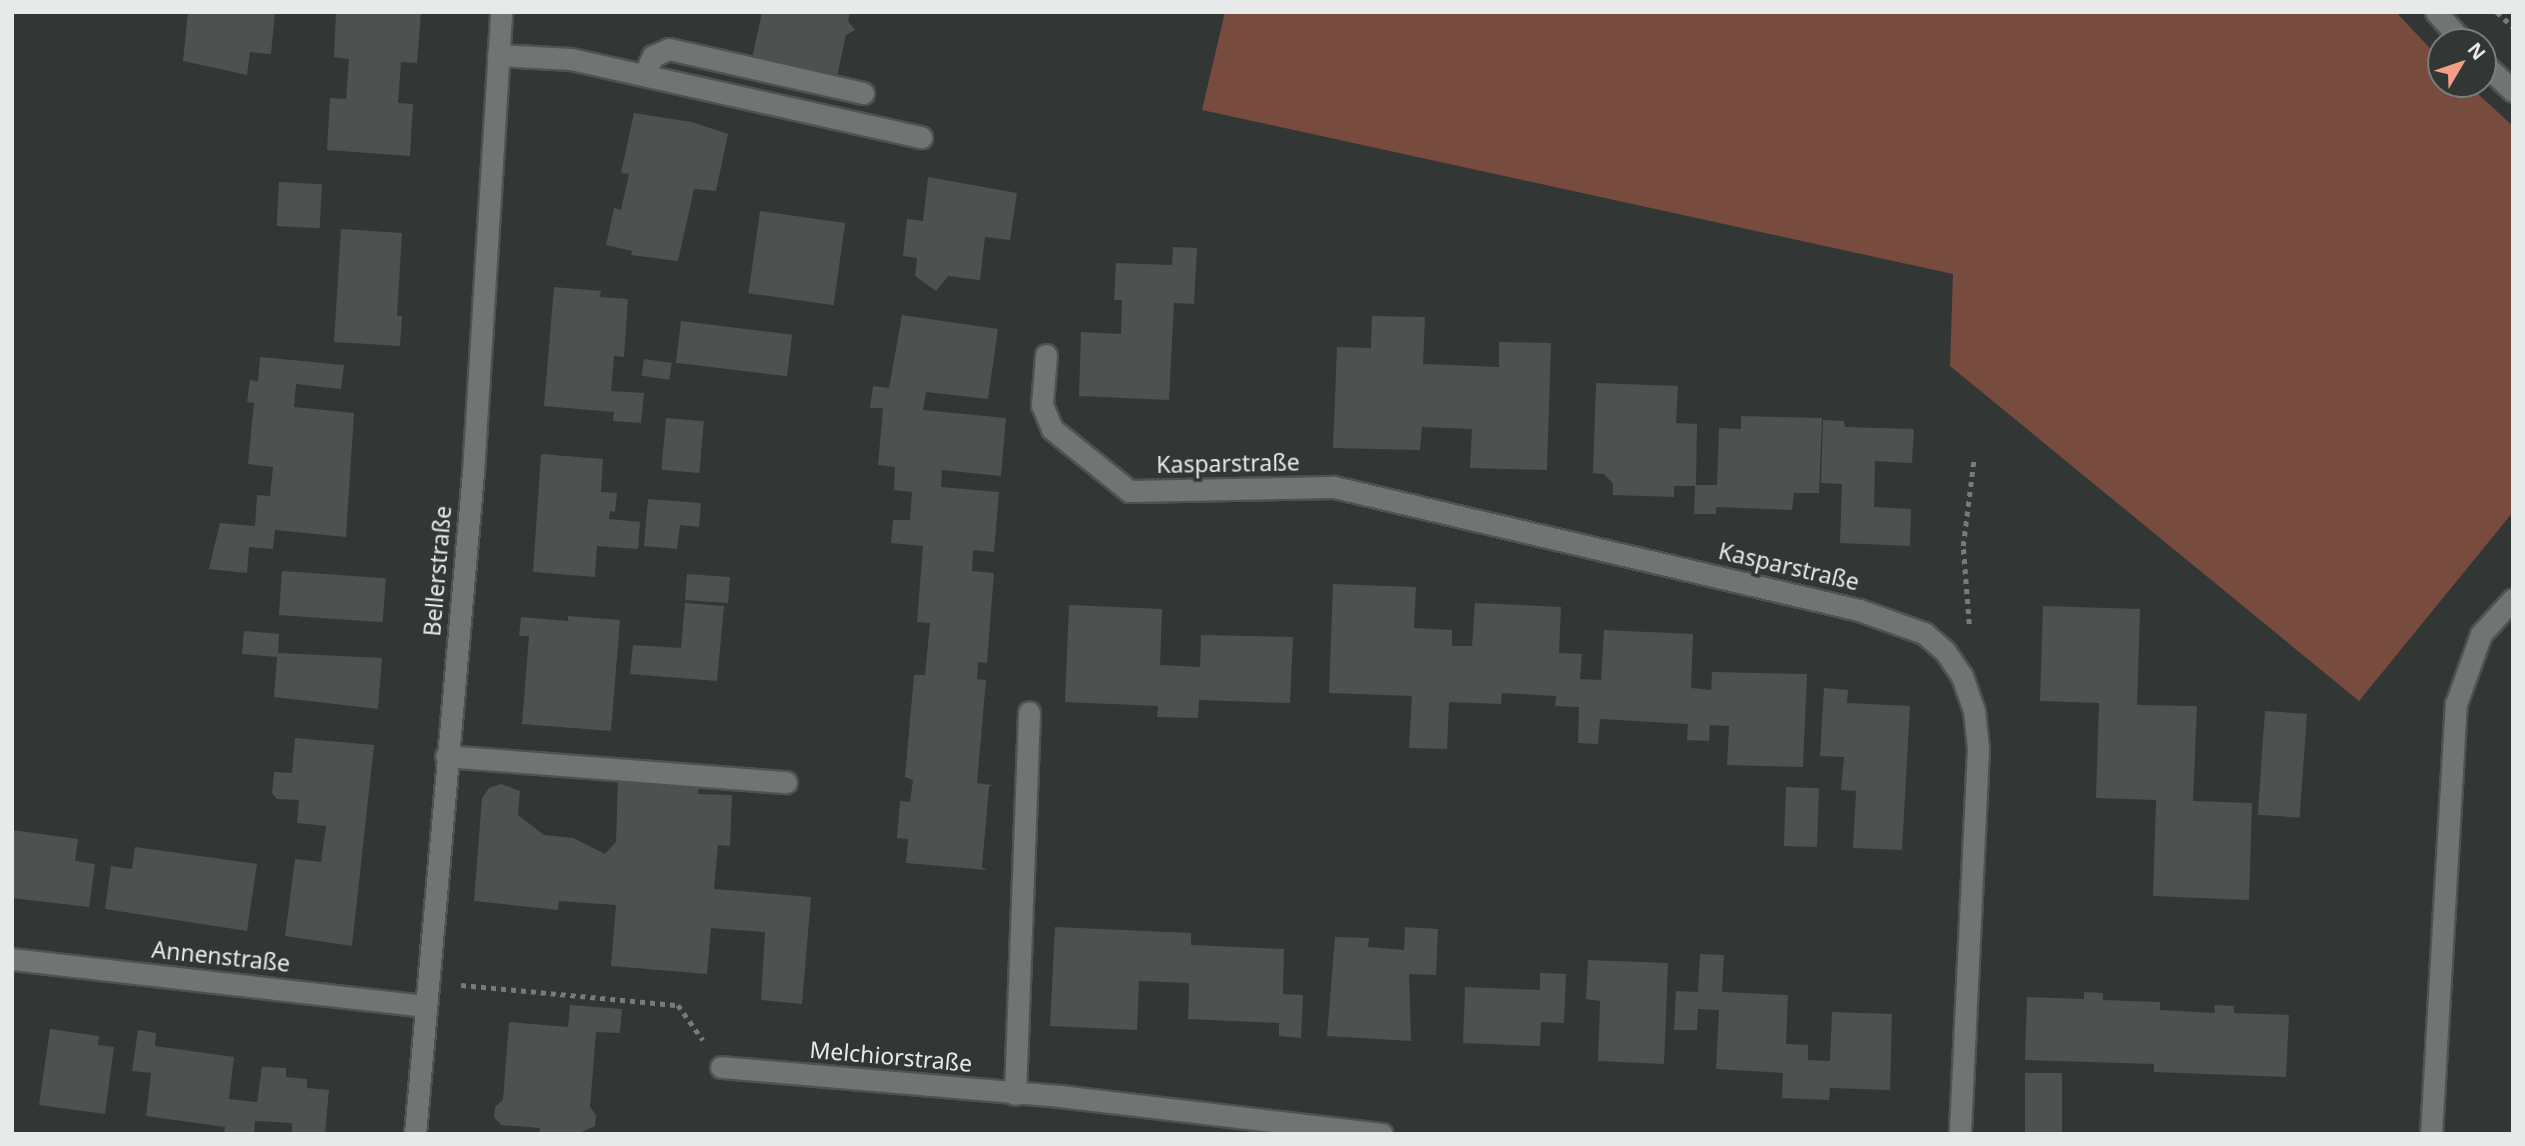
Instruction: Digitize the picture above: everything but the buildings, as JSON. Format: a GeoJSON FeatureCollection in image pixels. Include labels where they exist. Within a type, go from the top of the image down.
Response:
{"type":"FeatureCollection","features":[{"type":"Feature","properties":{"kind":"street","name":"Bellerstraße"},"geometry":{"type":"LineString","coordinates":[[415,1134],[426,982],[473,473],[501,12]]}},
{"type":"Feature","properties":{"kind":"street"},"geometry":{"type":"LineString","coordinates":[[2435,12],[2450,28]]}},
{"type":"Feature","properties":{"kind":"street"},"geometry":{"type":"LineString","coordinates":[[644,75],[653,56],[669,49],[863,93]]}},
{"type":"Feature","properties":{"kind":"street"},"geometry":{"type":"LineString","coordinates":[[498,55],[571,59],[921,137]]}},
{"type":"Feature","properties":{"kind":"street"},"geometry":{"type":"LineString","coordinates":[[2497,76],[2513,91]]}},
{"type":"Feature","properties":{"kind":"street","name":"Kasparstraße"},"geometry":{"type":"LineString","coordinates":[[1046,355],[1042,405],[1052,429],[1129,491],[1334,487],[1859,610],[1924,633],[1962,676],[1974,710],[1978,750],[1960,1134]]}},
{"type":"Feature","properties":{"kind":"street"},"geometry":{"type":"LineString","coordinates":[[2431,1134],[2456,705],[2481,634],[2513,599]]}},
{"type":"Feature","properties":{"kind":"street"},"geometry":{"type":"LineString","coordinates":[[1015,1094],[1029,712]]}},
{"type":"Feature","properties":{"kind":"street"},"geometry":{"type":"LineString","coordinates":[[446,756],[786,782]]}},
{"type":"Feature","properties":{"kind":"street","name":"Annenstraße"},"geometry":{"type":"LineString","coordinates":[[12,959],[424,1006]]}},
{"type":"Feature","properties":{"kind":"street","name":"Melchiorstraße"},"geometry":{"type":"LineString","coordinates":[[721,1067],[1015,1094],[1382,1134]]}},
{"type":"Feature","properties":{"kind":"path"},"geometry":{"type":"LineString","coordinates":[[2497,12],[2513,27]]}},
{"type":"Feature","properties":{"kind":"path"},"geometry":{"type":"LineString","coordinates":[[1969,635],[1963,546],[1974,458]]}},
{"type":"Feature","properties":{"kind":"path"},"geometry":{"type":"LineString","coordinates":[[426,982],[678,1005],[721,1067]]}},
{"type":"Feature","properties":{"kind":"shaded area"},"geometry":{"type":"Polygon","coordinates":[[[1225,12],[2396,12],[2427,45],[2427,98],[2482,98],[2513,126],[2513,512],[2359,701],[1950,366],[1953,274],[1202,110],[1225,12]]]}}]}
